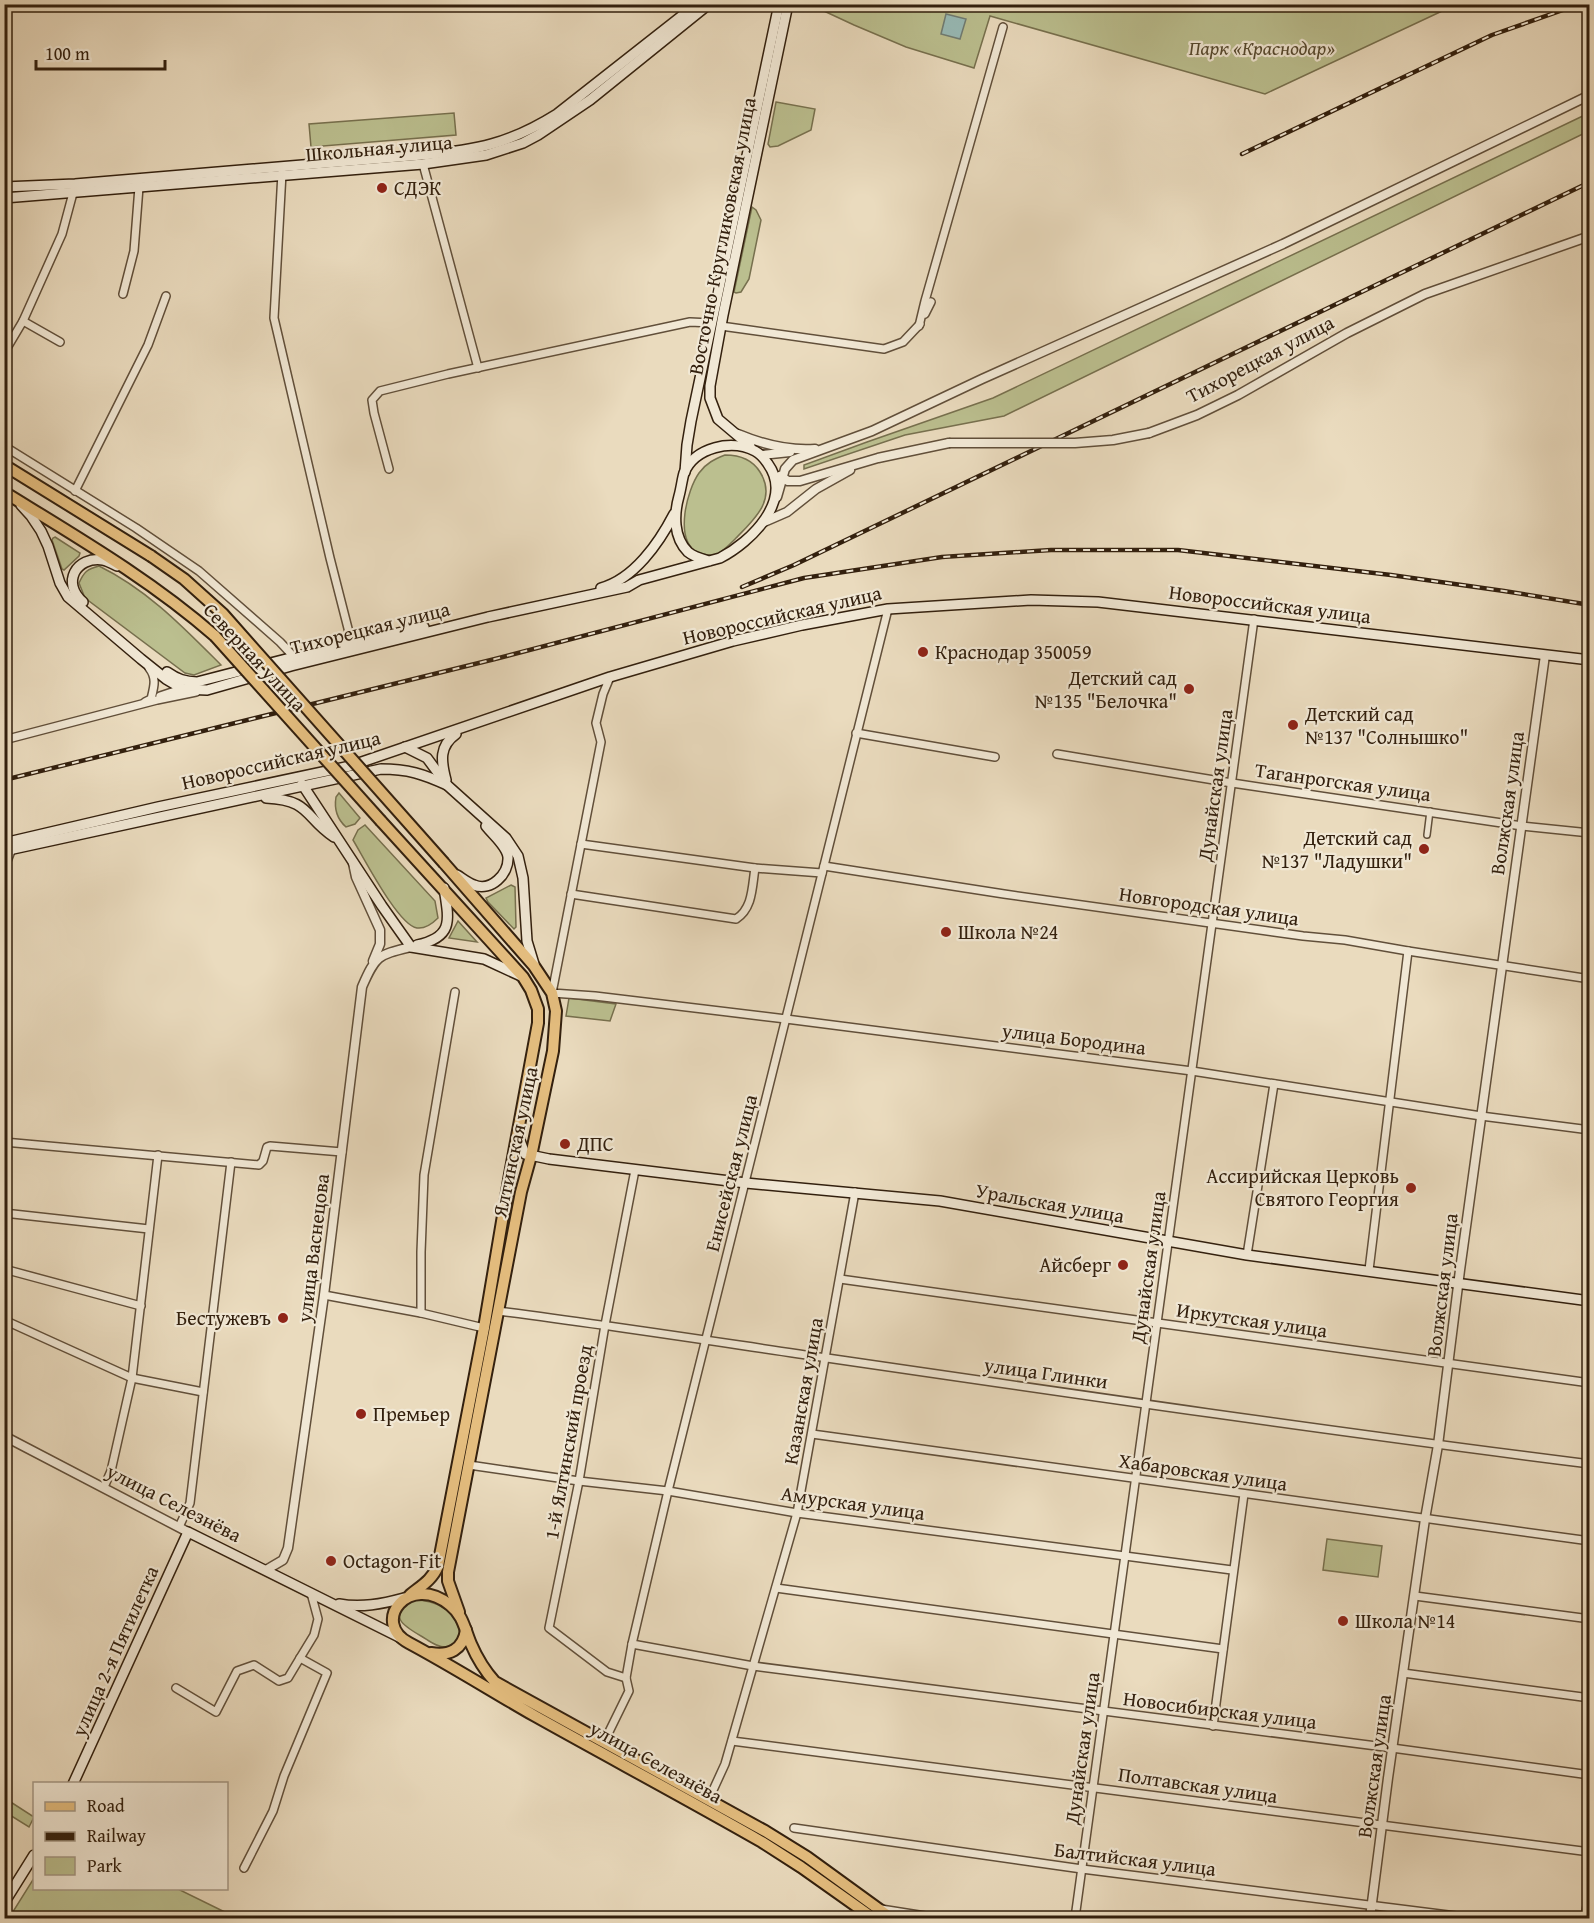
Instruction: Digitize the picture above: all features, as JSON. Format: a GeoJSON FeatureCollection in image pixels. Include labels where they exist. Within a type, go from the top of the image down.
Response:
{"type":"FeatureCollection","features":[{"type":"Feature","properties":{"kind":"main road","name":"Школьная улица"},"geometry":{"type":"LineString","coordinates":[[4,198],[139,187],[460,152],[494,145],[535,128],[557,114],[697,4]]}},
{"type":"Feature","properties":{"kind":"main road","name":"Школьная улица"},"geometry":{"type":"LineString","coordinates":[[4,188],[423,164],[486,155],[523,143],[538,135],[598,93],[709,4]]}},
{"type":"Feature","properties":{"kind":"main road","name":"Восточно-Кругликовская улица"},"geometry":{"type":"LineString","coordinates":[[761,455],[718,419],[710,398],[710,386],[716,325],[780,4]]}},
{"type":"Feature","properties":{"kind":"main road","name":"Восточно-Кругликовская улица"},"geometry":{"type":"LineString","coordinates":[[685,472],[687,445],[788,4]]}},
{"type":"Feature","properties":{"kind":"main road"},"geometry":{"type":"LineString","coordinates":[[746,447],[761,455],[772,470],[775,485],[775,497],[764,522],[731,553],[709,561],[694,556],[684,546],[678,533],[675,512],[685,472],[698,457],[713,448],[746,447]]}},
{"type":"Feature","properties":{"kind":"main road","name":"Северная улица"},"geometry":{"type":"LineString","coordinates":[[4,465],[151,556],[184,579],[223,614],[534,966],[552,993]]}},
{"type":"Feature","properties":{"kind":"main road"},"geometry":{"type":"LineString","coordinates":[[9,495],[31,516],[41,531],[60,583],[68,597],[141,659],[167,676],[197,682]]}},
{"type":"Feature","properties":{"kind":"main road","name":"Северная улица"},"geometry":{"type":"LineString","coordinates":[[9,495],[129,571],[184,609],[215,636],[523,977],[538,1009]]}},
{"type":"Feature","properties":{"kind":"main road","name":"Тихорецкая улица"},"geometry":{"type":"LineString","coordinates":[[197,682],[294,657],[610,585],[637,564],[653,547],[675,512]]}},
{"type":"Feature","properties":{"kind":"main road"},"geometry":{"type":"LineString","coordinates":[[129,571],[103,560],[89,561],[72,575],[72,586],[76,597],[181,689],[207,690]]}},
{"type":"Feature","properties":{"kind":"main road","name":"Тихорецкая улица"},"geometry":{"type":"LineString","coordinates":[[207,690],[311,661],[488,617],[627,586],[639,580],[709,561]]}},
{"type":"Feature","properties":{"kind":"main road","name":"Новороссийская улица"},"geometry":{"type":"LineString","coordinates":[[9,846],[251,797],[384,756],[610,677],[733,641],[888,609],[1031,600],[1098,602],[1590,660]]}},
{"type":"Feature","properties":{"kind":"main road"},"geometry":{"type":"LineString","coordinates":[[447,785],[443,764],[445,746],[448,740],[466,727]]}},
{"type":"Feature","properties":{"kind":"main road","name":"Северная улица"},"geometry":{"type":"LineString","coordinates":[[405,747],[427,758],[447,785],[506,838],[518,856],[523,878],[527,941],[534,966]]}},
{"type":"Feature","properties":{"kind":"main road","name":"Северная улица"},"geometry":{"type":"LineString","coordinates":[[347,776],[381,769],[400,770],[418,772],[447,785]]}},
{"type":"Feature","properties":{"kind":"main road","name":"Новороссийская улица"},"geometry":{"type":"LineString","coordinates":[[9,846],[158,807],[347,776]]}},
{"type":"Feature","properties":{"kind":"main road"},"geometry":{"type":"LineString","coordinates":[[301,782],[411,947],[484,959],[523,977]]}},
{"type":"Feature","properties":{"kind":"main road"},"geometry":{"type":"LineString","coordinates":[[251,797],[282,798],[294,802],[303,807],[324,830],[339,840]]}},
{"type":"Feature","properties":{"kind":"main road"},"geometry":{"type":"LineString","coordinates":[[452,872],[475,886],[487,886],[496,882],[505,872],[508,857],[504,847],[467,804]]}},
{"type":"Feature","properties":{"kind":"main road"},"geometry":{"type":"LineString","coordinates":[[411,947],[442,935],[447,929],[444,888]]}},
{"type":"Feature","properties":{"kind":"main road","name":"Ялтинская улица"},"geometry":{"type":"LineString","coordinates":[[460,1615],[448,1581],[448,1572],[521,1192],[553,1051],[556,1011],[552,993]]}},
{"type":"Feature","properties":{"kind":"main road","name":"Ялтинская улица"},"geometry":{"type":"LineString","coordinates":[[407,1597],[429,1581],[438,1566],[536,1039],[538,1009]]}},
{"type":"Feature","properties":{"kind":"main road"},"geometry":{"type":"LineString","coordinates":[[517,1133],[525,1154],[531,1156]]}},
{"type":"Feature","properties":{"kind":"main road","name":"Уральская улица"},"geometry":{"type":"LineString","coordinates":[[531,1156],[746,1183],[940,1201],[1247,1255],[1590,1301]]}},
{"type":"Feature","properties":{"kind":"main road","name":"улица Селезнёва"},"geometry":{"type":"LineString","coordinates":[[188,1532],[428,1652],[491,1691],[762,1842],[876,1913],[891,1918]]}},
{"type":"Feature","properties":{"kind":"main road","name":"улица 2-я Пятилетка"},"geometry":{"type":"LineString","coordinates":[[74,1782],[188,1532]]}},
{"type":"Feature","properties":{"kind":"main road"},"geometry":{"type":"LineString","coordinates":[[401,1638],[395,1631],[394,1615],[407,1597],[419,1593],[442,1600],[460,1615],[466,1630],[462,1644],[453,1652],[440,1654],[428,1652]]}},
{"type":"Feature","properties":{"kind":"main road","name":"улица Селезнёва"},"geometry":{"type":"LineString","coordinates":[[328,1602],[360,1606],[407,1597]]}},
{"type":"Feature","properties":{"kind":"main road","name":"улица Селезнёва"},"geometry":{"type":"LineString","coordinates":[[466,1630],[484,1670],[495,1683],[765,1831],[807,1857],[876,1913]]}},
{"type":"Feature","properties":{"kind":"main road"},"geometry":{"type":"LineString","coordinates":[[4,1903],[33,1857]]}},
{"type":"Feature","properties":{"kind":"street"},"geometry":{"type":"LineString","coordinates":[[920,326],[925,301],[1003,27]]}},
{"type":"Feature","properties":{"kind":"street"},"geometry":{"type":"LineString","coordinates":[[770,512],[777,498],[785,469],[793,460],[872,431],[1283,244],[1590,95]]}},
{"type":"Feature","properties":{"kind":"street"},"geometry":{"type":"LineString","coordinates":[[423,164],[478,368]]}},
{"type":"Feature","properties":{"kind":"street"},"geometry":{"type":"LineString","coordinates":[[282,171],[274,318],[352,644]]}},
{"type":"Feature","properties":{"kind":"street"},"geometry":{"type":"LineString","coordinates":[[123,294],[134,251],[139,187]]}},
{"type":"Feature","properties":{"kind":"street"},"geometry":{"type":"LineString","coordinates":[[4,353],[22,321],[62,234],[73,193]]}},
{"type":"Feature","properties":{"kind":"street","name":"Тихорецкая улица"},"geometry":{"type":"LineString","coordinates":[[782,478],[788,481],[800,481],[863,462],[926,446],[949,443],[1075,442],[1113,440],[1149,433],[1197,415],[1238,395],[1347,333],[1425,294],[1590,236]]}},
{"type":"Feature","properties":{"kind":"street"},"geometry":{"type":"LineString","coordinates":[[75,491],[148,345],[166,296]]}},
{"type":"Feature","properties":{"kind":"street"},"geometry":{"type":"LineString","coordinates":[[389,469],[372,400],[380,392],[478,368],[700,321],[884,349],[903,342],[920,326],[930,302]]}},
{"type":"Feature","properties":{"kind":"street"},"geometry":{"type":"LineString","coordinates":[[22,321],[60,342]]}},
{"type":"Feature","properties":{"kind":"street"},"geometry":{"type":"LineString","coordinates":[[729,430],[774,446],[812,450]]}},
{"type":"Feature","properties":{"kind":"street"},"geometry":{"type":"LineString","coordinates":[[4,446],[136,528],[199,571],[294,657]]}},
{"type":"Feature","properties":{"kind":"street"},"geometry":{"type":"LineString","coordinates":[[761,455],[825,449]]}},
{"type":"Feature","properties":{"kind":"street","name":"Тихорецкая улица"},"geometry":{"type":"LineString","coordinates":[[764,522],[787,512],[816,489],[863,462]]}},
{"type":"Feature","properties":{"kind":"street"},"geometry":{"type":"LineString","coordinates":[[772,470],[782,478]]}},
{"type":"Feature","properties":{"kind":"street","name":"Енисейская улица"},"geometry":{"type":"LineString","coordinates":[[604,1742],[629,1691],[626,1678],[632,1644],[668,1491],[888,609]]}},
{"type":"Feature","properties":{"kind":"street","name":"Дунайская улица"},"geometry":{"type":"LineString","coordinates":[[1075,1918],[1254,620]]}},
{"type":"Feature","properties":{"kind":"street","name":"Волжская улица"},"geometry":{"type":"LineString","coordinates":[[1370,1918],[1392,1748],[1438,1445],[1501,965],[1545,654]]}},
{"type":"Feature","properties":{"kind":"street"},"geometry":{"type":"LineString","coordinates":[[141,659],[153,674],[154,699]]}},
{"type":"Feature","properties":{"kind":"street"},"geometry":{"type":"LineString","coordinates":[[154,699],[167,676]]}},
{"type":"Feature","properties":{"kind":"street","name":"Ялтинская улица"},"geometry":{"type":"LineString","coordinates":[[552,993],[601,742],[596,723],[610,677]]}},
{"type":"Feature","properties":{"kind":"street"},"geometry":{"type":"LineString","coordinates":[[154,699],[197,682]]}},
{"type":"Feature","properties":{"kind":"street","name":"Тихорецкая улица"},"geometry":{"type":"LineString","coordinates":[[4,740],[133,707],[154,699],[207,690]]}},
{"type":"Feature","properties":{"kind":"street"},"geometry":{"type":"LineString","coordinates":[[856,733],[995,757]]}},
{"type":"Feature","properties":{"kind":"street","name":"Таганрогская улица"},"geometry":{"type":"LineString","coordinates":[[1057,754],[1232,783],[1522,826],[1590,833]]}},
{"type":"Feature","properties":{"kind":"street"},"geometry":{"type":"LineString","coordinates":[[1427,835],[1430,811]]}},
{"type":"Feature","properties":{"kind":"street","name":"Новгородская улица"},"geometry":{"type":"LineString","coordinates":[[581,844],[755,868],[823,870],[1004,894],[1345,940],[1590,979]]}},
{"type":"Feature","properties":{"kind":"street"},"geometry":{"type":"LineString","coordinates":[[4,869],[9,846]]}},
{"type":"Feature","properties":{"kind":"street","name":"улица Васнецова"},"geometry":{"type":"LineString","coordinates":[[266,1570],[283,1560],[288,1548],[324,1295],[362,987],[380,944],[380,930],[356,877],[353,863]]}},
{"type":"Feature","properties":{"kind":"street"},"geometry":{"type":"LineString","coordinates":[[571,894],[736,919],[744,914],[750,903],[755,868]]}},
{"type":"Feature","properties":{"kind":"street"},"geometry":{"type":"LineString","coordinates":[[371,967],[384,954],[411,947]]}},
{"type":"Feature","properties":{"kind":"street"},"geometry":{"type":"LineString","coordinates":[[1369,1270],[1408,951]]}},
{"type":"Feature","properties":{"kind":"street"},"geometry":{"type":"LineString","coordinates":[[421,1313],[424,1175],[455,992]]}},
{"type":"Feature","properties":{"kind":"street","name":"улица Бородина"},"geometry":{"type":"LineString","coordinates":[[552,993],[786,1019],[1192,1071],[1481,1116],[1590,1130]]}},
{"type":"Feature","properties":{"kind":"street"},"geometry":{"type":"LineString","coordinates":[[1247,1255],[1274,1084]]}},
{"type":"Feature","properties":{"kind":"street"},"geometry":{"type":"LineString","coordinates":[[4,1142],[259,1165],[263,1161],[267,1147],[270,1146],[342,1152]]}},
{"type":"Feature","properties":{"kind":"street"},"geometry":{"type":"LineString","coordinates":[[104,1487],[111,1471],[132,1378],[158,1155]]}},
{"type":"Feature","properties":{"kind":"street"},"geometry":{"type":"LineString","coordinates":[[179,1527],[190,1503],[231,1162]]}},
{"type":"Feature","properties":{"kind":"street","name":"1-й Ялтинский проезд"},"geometry":{"type":"LineString","coordinates":[[626,1678],[607,1672],[549,1628],[579,1481],[605,1325],[636,1170]]}},
{"type":"Feature","properties":{"kind":"street","name":"Казанская улица"},"geometry":{"type":"LineString","coordinates":[[709,1799],[725,1764],[797,1513],[855,1192]]}},
{"type":"Feature","properties":{"kind":"street"},"geometry":{"type":"LineString","coordinates":[[4,1213],[149,1229]]}},
{"type":"Feature","properties":{"kind":"street"},"geometry":{"type":"LineString","coordinates":[[4,1269],[141,1306]]}},
{"type":"Feature","properties":{"kind":"street","name":"Иркутская улица"},"geometry":{"type":"LineString","coordinates":[[840,1279],[1590,1383]]}},
{"type":"Feature","properties":{"kind":"street"},"geometry":{"type":"LineString","coordinates":[[324,1295],[421,1313],[484,1328]]}},
{"type":"Feature","properties":{"kind":"street","name":"улица Глинки"},"geometry":{"type":"LineString","coordinates":[[498,1311],[1438,1445],[1590,1464]]}},
{"type":"Feature","properties":{"kind":"street"},"geometry":{"type":"LineString","coordinates":[[4,1320],[132,1378],[203,1392]]}},
{"type":"Feature","properties":{"kind":"street","name":"Хабаровская улица"},"geometry":{"type":"LineString","coordinates":[[812,1434],[1590,1541]]}},
{"type":"Feature","properties":{"kind":"street","name":"улица Селезнёва"},"geometry":{"type":"LineString","coordinates":[[4,1437],[188,1532]]}},
{"type":"Feature","properties":{"kind":"street","name":"Амурская улица"},"geometry":{"type":"LineString","coordinates":[[469,1465],[668,1491],[797,1513],[1232,1570]]}},
{"type":"Feature","properties":{"kind":"street"},"geometry":{"type":"LineString","coordinates":[[1213,1726],[1232,1570],[1244,1494]]}},
{"type":"Feature","properties":{"kind":"street"},"geometry":{"type":"LineString","coordinates":[[776,1588],[1223,1649]]}},
{"type":"Feature","properties":{"kind":"street"},"geometry":{"type":"LineString","coordinates":[[176,1688],[216,1712],[237,1671],[254,1665],[279,1681],[288,1678],[314,1635],[318,1619],[312,1593]]}},
{"type":"Feature","properties":{"kind":"street"},"geometry":{"type":"LineString","coordinates":[[1415,1596],[1590,1619]]}},
{"type":"Feature","properties":{"kind":"street","name":"Новосибирская улица"},"geometry":{"type":"LineString","coordinates":[[632,1644],[753,1666],[1590,1775]]}},
{"type":"Feature","properties":{"kind":"street"},"geometry":{"type":"LineString","coordinates":[[244,1868],[273,1811],[284,1776],[327,1673],[300,1658]]}},
{"type":"Feature","properties":{"kind":"street"},"geometry":{"type":"LineString","coordinates":[[1403,1672],[1590,1698]]}},
{"type":"Feature","properties":{"kind":"street","name":"Полтавская улица"},"geometry":{"type":"LineString","coordinates":[[732,1741],[1590,1852]]}},
{"type":"Feature","properties":{"kind":"street","name":"Балтийская улица"},"geometry":{"type":"LineString","coordinates":[[794,1828],[1082,1869],[1472,1918]]}},
{"type":"Feature","properties":{"kind":"street"},"geometry":{"type":"LineString","coordinates":[[1585,1918],[1590,1887]]}},
{"type":"Feature","properties":{"kind":"street"},"geometry":{"type":"LineString","coordinates":[[876,1913],[938,1918]]}},
{"type":"Feature","properties":{"kind":"green space","name":"Парк «Краснодар»"},"geometry":{"type":"Polygon","coordinates":[[[811,5],[1455,5],[1265,94],[990,16],[974,68],[906,47],[811,5]]]}},
{"type":"Feature","properties":{"kind":"green space"},"geometry":{"type":"Polygon","coordinates":[[[776,102],[815,109],[811,130],[778,146],[770,147],[768,144],[776,102]]]}},
{"type":"Feature","properties":{"kind":"green space"},"geometry":{"type":"Polygon","coordinates":[[[454,113],[456,135],[311,147],[309,124],[454,113]]]}},
{"type":"Feature","properties":{"kind":"green space"},"geometry":{"type":"Polygon","coordinates":[[[1589,113],[1589,131],[1004,416],[905,435],[804,469],[804,465],[993,398],[1589,113]]]}},
{"type":"Feature","properties":{"kind":"green space"},"geometry":{"type":"Polygon","coordinates":[[[752,207],[761,220],[749,279],[741,292],[736,293],[734,292],[752,207]]]}},
{"type":"Feature","properties":{"kind":"green space"},"geometry":{"type":"Polygon","coordinates":[[[725,455],[745,459],[757,468],[765,482],[765,500],[756,516],[727,547],[715,555],[706,555],[690,546],[686,537],[684,526],[687,502],[690,491],[702,470],[725,455]]]}},
{"type":"Feature","properties":{"kind":"green space"},"geometry":{"type":"Polygon","coordinates":[[[55,537],[80,553],[64,570],[52,540],[55,537]]]}},
{"type":"Feature","properties":{"kind":"green space"},"geometry":{"type":"Polygon","coordinates":[[[99,566],[134,586],[149,598],[221,665],[194,675],[185,673],[85,598],[79,583],[86,572],[99,566]]]}},
{"type":"Feature","properties":{"kind":"green space"},"geometry":{"type":"Polygon","coordinates":[[[339,793],[360,818],[355,824],[346,827],[338,817],[335,801],[339,793]]]}},
{"type":"Feature","properties":{"kind":"green space"},"geometry":{"type":"Polygon","coordinates":[[[365,825],[435,901],[438,918],[431,924],[417,928],[409,924],[391,904],[353,840],[358,830],[365,825]]]}},
{"type":"Feature","properties":{"kind":"green space"},"geometry":{"type":"Polygon","coordinates":[[[511,885],[515,887],[516,927],[514,929],[486,898],[511,885]]]}},
{"type":"Feature","properties":{"kind":"green space"},"geometry":{"type":"Polygon","coordinates":[[[458,921],[477,942],[449,938],[458,921]]]}},
{"type":"Feature","properties":{"kind":"green space"},"geometry":{"type":"Polygon","coordinates":[[[569,998],[616,1004],[610,1021],[566,1016],[569,998]]]}},
{"type":"Feature","properties":{"kind":"green space"},"geometry":{"type":"Polygon","coordinates":[[[1327,1539],[1382,1546],[1378,1577],[1323,1570],[1327,1539]]]}},
{"type":"Feature","properties":{"kind":"green space"},"geometry":{"type":"Polygon","coordinates":[[[411,1600],[437,1604],[450,1613],[455,1619],[460,1636],[455,1643],[449,1646],[439,1646],[404,1624],[399,1616],[404,1606],[411,1600]]]}},
{"type":"Feature","properties":{"kind":"green space"},"geometry":{"type":"Polygon","coordinates":[[[6,1799],[33,1816],[29,1827],[5,1812],[6,1799]]]}},
{"type":"Feature","properties":{"kind":"green space"},"geometry":{"type":"Polygon","coordinates":[[[33,1880],[33,1890],[180,1890],[237,1918],[9,1918],[33,1880]]]}},
{"type":"Feature","properties":{"kind":"water"},"geometry":{"type":"Polygon","coordinates":[[[946,14],[966,19],[960,39],[941,34],[946,14]]]}},
{"type":"Feature","properties":{"kind":"railway"},"geometry":{"type":"LineString","coordinates":[[1242,154],[1492,35],[1580,4]]}},
{"type":"Feature","properties":{"kind":"railway"},"geometry":{"type":"LineString","coordinates":[[742,587],[794,565],[1590,182]]}},
{"type":"Feature","properties":{"kind":"railway"},"geometry":{"type":"LineString","coordinates":[[4,780],[495,659],[804,578],[942,557],[1051,550],[1178,550],[1391,575],[1590,605]]}},
{"type":"Feature","properties":{"kind":"place","name":"СДЭК"},"geometry":{"type":"Point","coordinates":[382,188]}},
{"type":"Feature","properties":{"kind":"place","name":"Краснодар 350059"},"geometry":{"type":"Point","coordinates":[923,652]}},
{"type":"Feature","properties":{"kind":"place","name":"Детский сад №135 \"Белочка\""},"geometry":{"type":"Point","coordinates":[1189,689]}},
{"type":"Feature","properties":{"kind":"place","name":"Детский сад №137 \"Солнышко\""},"geometry":{"type":"Point","coordinates":[1293,725]}},
{"type":"Feature","properties":{"kind":"place","name":"Детский сад №137 \"Ладушки\""},"geometry":{"type":"Point","coordinates":[1424,849]}},
{"type":"Feature","properties":{"kind":"place","name":"Школа №24"},"geometry":{"type":"Point","coordinates":[946,932]}},
{"type":"Feature","properties":{"kind":"place","name":"ДПС"},"geometry":{"type":"Point","coordinates":[565,1144]}},
{"type":"Feature","properties":{"kind":"place","name":"Ассирийская Церковь Святого Георгия"},"geometry":{"type":"Point","coordinates":[1411,1188]}},
{"type":"Feature","properties":{"kind":"place","name":"Айсберг"},"geometry":{"type":"Point","coordinates":[1123,1265]}},
{"type":"Feature","properties":{"kind":"place","name":"Бестужевъ"},"geometry":{"type":"Point","coordinates":[283,1318]}},
{"type":"Feature","properties":{"kind":"place","name":"Премьер"},"geometry":{"type":"Point","coordinates":[361,1414]}},
{"type":"Feature","properties":{"kind":"place","name":"Octagon-Fit"},"geometry":{"type":"Point","coordinates":[331,1561]}},
{"type":"Feature","properties":{"kind":"place","name":"Школа №14"},"geometry":{"type":"Point","coordinates":[1343,1621]}}]}
